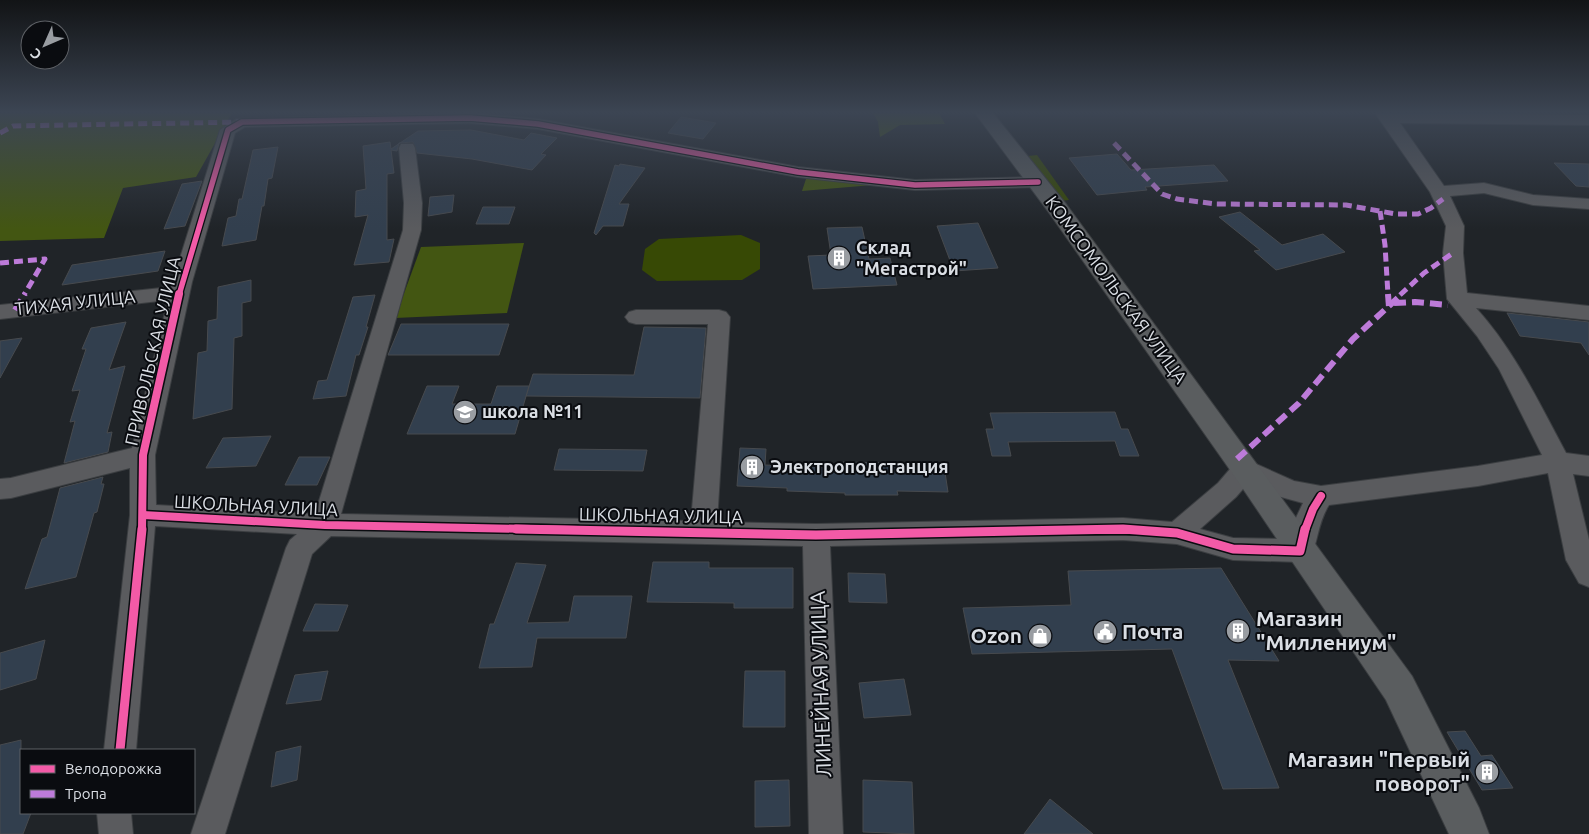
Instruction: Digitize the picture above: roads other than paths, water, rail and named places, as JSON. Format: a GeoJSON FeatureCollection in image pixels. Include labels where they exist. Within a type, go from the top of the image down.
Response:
{"type":"FeatureCollection","features":[{"type":"Feature","properties":{"kind":"main road","name":"КОМСОМОЛЬСКАЯ УЛИЦА"},"geometry":{"type":"LineString","coordinates":[[1014,152],[1245,469],[1300,550],[1399,688],[1465,822],[1469,834]]}},
{"type":"Feature","properties":{"kind":"street","name":"ПРИВОЛЬСКАЯ УЛИЦА"},"geometry":{"type":"LineString","coordinates":[[120,749],[143,516],[143,455],[180,292],[222,152]]}},
{"type":"Feature","properties":{"kind":"street","name":"ШКОЛЬНАЯ УЛИЦА"},"geometry":{"type":"LineString","coordinates":[[208,834],[300,548],[325,525],[412,230],[413,203],[407,152]]}},
{"type":"Feature","properties":{"kind":"street","name":"ПРИВОЛЬСКАЯ УЛИЦА"},"geometry":{"type":"LineString","coordinates":[[689,152],[798,172],[915,185],[1038,182]]}},
{"type":"Feature","properties":{"kind":"street"},"geometry":{"type":"LineString","coordinates":[[1412,152],[1440,192],[1455,226],[1453,253],[1456,299],[1486,331],[1509,368],[1558,462],[1580,560],[1589,575]]}},
{"type":"Feature","properties":{"kind":"street"},"geometry":{"type":"LineString","coordinates":[[1440,192],[1484,188],[1533,200],[1589,204]]}},
{"type":"Feature","properties":{"kind":"street","name":"ТИХАЯ УЛИЦА"},"geometry":{"type":"LineString","coordinates":[[0,312],[180,292]]}},
{"type":"Feature","properties":{"kind":"street"},"geometry":{"type":"LineString","coordinates":[[1456,299],[1589,313]]}},
{"type":"Feature","properties":{"kind":"street"},"geometry":{"type":"LineString","coordinates":[[636,317],[720,317],[703,532]]}},
{"type":"Feature","properties":{"kind":"street"},"geometry":{"type":"LineString","coordinates":[[0,488],[11,488],[143,455]]}},
{"type":"Feature","properties":{"kind":"street"},"geometry":{"type":"LineString","coordinates":[[1177,533],[1227,490],[1245,469],[1290,490],[1321,496],[1478,476],[1558,462],[1589,466]]}},
{"type":"Feature","properties":{"kind":"street"},"geometry":{"type":"LineString","coordinates":[[1300,550],[1311,510],[1321,496]]}},
{"type":"Feature","properties":{"kind":"street","name":"ШКОЛЬНАЯ УЛИЦА"},"geometry":{"type":"LineString","coordinates":[[143,516],[325,525],[816,535],[1123,529],[1177,533],[1233,549],[1300,550]]}},
{"type":"Feature","properties":{"kind":"street","name":"ЛИНЕЙНАЯ УЛИЦА"},"geometry":{"type":"LineString","coordinates":[[816,535],[826,834]]}},
{"type":"Feature","properties":{"kind":"street"},"geometry":{"type":"LineString","coordinates":[[114,814],[116,834]]}},
{"type":"Feature","properties":{"kind":"place","name":"Склад \"Мегастрой\""},"geometry":{"type":"Point","coordinates":[839,258]}},
{"type":"Feature","properties":{"kind":"place","name":"школа №11"},"geometry":{"type":"Point","coordinates":[465,412]}},
{"type":"Feature","properties":{"kind":"place","name":"Электроподстанция"},"geometry":{"type":"Point","coordinates":[752,467]}},
{"type":"Feature","properties":{"kind":"place","name":"Магазин \"Миллениум\""},"geometry":{"type":"Point","coordinates":[1238,631]}},
{"type":"Feature","properties":{"kind":"place","name":"Почта"},"geometry":{"type":"Point","coordinates":[1105,632]}},
{"type":"Feature","properties":{"kind":"place","name":"Ozon"},"geometry":{"type":"Point","coordinates":[1040,636]}},
{"type":"Feature","properties":{"kind":"place","name":"Магазин \"Первый поворот\""},"geometry":{"type":"Point","coordinates":[1487,772]}}]}
